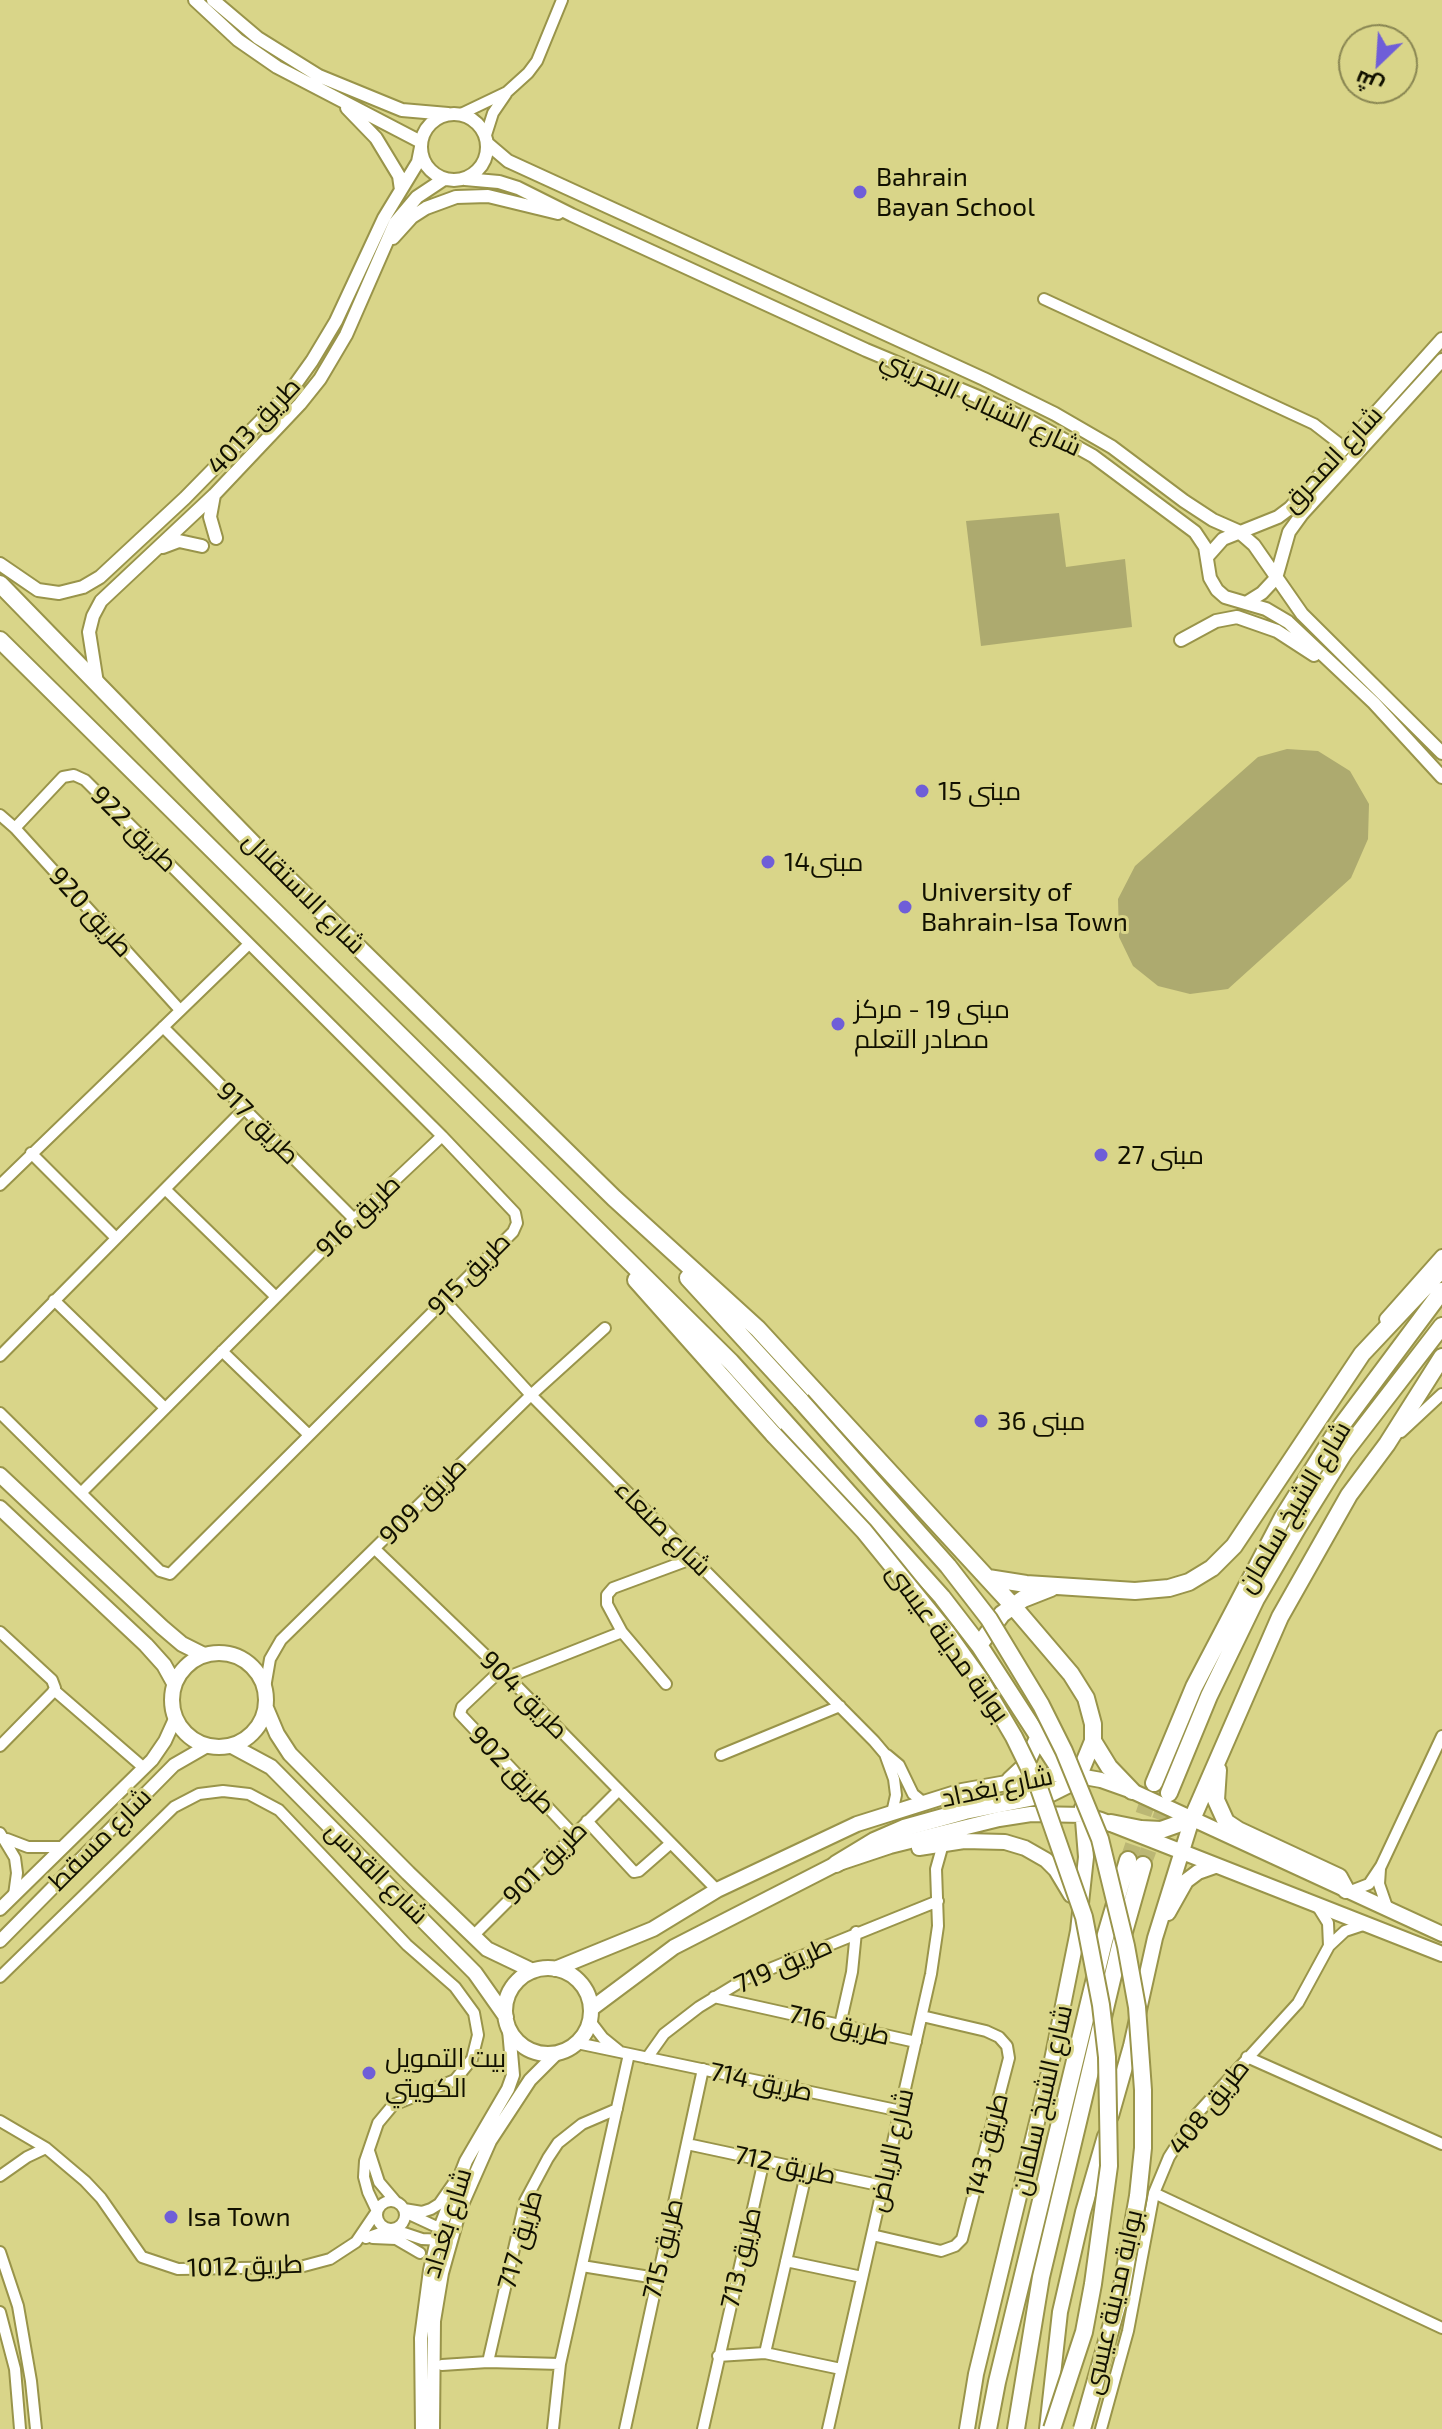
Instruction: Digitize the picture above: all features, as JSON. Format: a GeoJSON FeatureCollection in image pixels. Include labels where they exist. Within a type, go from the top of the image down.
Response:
{"type":"FeatureCollection","features":[{"type":"Feature","properties":{"kind":"main road","name":"شارع الاستقلال"},"geometry":{"type":"LineString","coordinates":[[0,584],[268,859],[614,1198]]}},
{"type":"Feature","properties":{"kind":"main road","name":"شارع الاستقلال"},"geometry":{"type":"LineString","coordinates":[[0,640],[531,1162]]}},
{"type":"Feature","properties":{"kind":"main road","name":"بوابة مدينة عيسى"},"geometry":{"type":"LineString","coordinates":[[531,1162],[774,1435],[864,1531],[981,1681],[1039,1788],[1084,1917],[1101,2005],[1107,2057],[1109,2166],[1084,2332],[1050,2429]]}},
{"type":"Feature","properties":{"kind":"main road"},"geometry":{"type":"LineString","coordinates":[[531,1162],[731,1362],[913,1563],[979,1645],[1038,1738],[1070,1777]]}},
{"type":"Feature","properties":{"kind":"main road","name":"بوابة مدينة عيسى"},"geometry":{"type":"LineString","coordinates":[[614,1198],[930,1545],[989,1619],[1041,1705],[1064,1751],[1100,1839],[1137,2007],[1143,2090],[1143,2148],[1121,2292],[1082,2429]]}},
{"type":"Feature","properties":{"kind":"main road"},"geometry":{"type":"LineString","coordinates":[[614,1198],[758,1329],[1013,1606],[1071,1674],[1086,1698],[1093,1724],[1093,1741],[1109,1767],[1132,1791]]}},
{"type":"Feature","properties":{"kind":"main road"},"geometry":{"type":"LineString","coordinates":[[988,1578],[1026,1584],[1064,1584],[1135,1591],[1169,1588],[1189,1582],[1212,1568],[1234,1546],[1362,1354],[1442,1269]]}},
{"type":"Feature","properties":{"kind":"main road","name":"شارع الشيخ سلمان"},"geometry":{"type":"LineString","coordinates":[[1154,1783],[1194,1687],[1283,1517],[1333,1437],[1442,1291]]}},
{"type":"Feature","properties":{"kind":"main road","name":"شارع الشيخ سلمان"},"geometry":{"type":"LineString","coordinates":[[1168,1800],[1256,1599],[1344,1453],[1442,1326]]}},
{"type":"Feature","properties":{"kind":"main road"},"geometry":{"type":"LineString","coordinates":[[1050,2429],[1054,2354],[1067,2279],[1131,2046],[1155,1938],[1187,1827],[1280,1617],[1349,1495],[1387,1444],[1442,1357]]}},
{"type":"Feature","properties":{"kind":"main road"},"geometry":{"type":"LineString","coordinates":[[0,1475],[162,1627],[182,1644],[204,1655]]}},
{"type":"Feature","properties":{"kind":"main road"},"geometry":{"type":"LineString","coordinates":[[0,1508],[146,1645],[164,1665],[174,1683]]}},
{"type":"Feature","properties":{"kind":"main road"},"geometry":{"type":"LineString","coordinates":[[979,1645],[993,1623],[1013,1606],[1064,1584]]}},
{"type":"Feature","properties":{"kind":"main road"},"geometry":{"type":"LineString","coordinates":[[229,1654],[241,1658],[252,1666],[265,1688],[263,1719],[251,1736],[232,1746],[207,1746],[188,1736],[175,1719],[171,1701],[174,1683],[191,1661],[204,1655],[229,1654]]}},
{"type":"Feature","properties":{"kind":"main road","name":"شارع القدس"},"geometry":{"type":"LineString","coordinates":[[266,1708],[290,1754],[473,1936],[500,1957],[533,1971]]}},
{"type":"Feature","properties":{"kind":"main road"},"geometry":{"type":"LineString","coordinates":[[1010,1780],[1031,1757],[1038,1738]]}},
{"type":"Feature","properties":{"kind":"main road"},"geometry":{"type":"LineString","coordinates":[[836,1864],[874,1841],[904,1828],[965,1811],[1049,1794],[1070,1777],[1093,1741]]}},
{"type":"Feature","properties":{"kind":"main road","name":"شارع القدس"},"geometry":{"type":"LineString","coordinates":[[232,1746],[271,1767],[475,1973],[508,2023]]}},
{"type":"Feature","properties":{"kind":"main road"},"geometry":{"type":"LineString","coordinates":[[1220,1753],[1216,1800],[1226,1822],[1339,1877],[1347,1891]]}},
{"type":"Feature","properties":{"kind":"main road","name":"شارع الشيخ سلمان"},"geometry":{"type":"LineString","coordinates":[[967,2429],[976,2374],[1052,2060],[1078,1931],[1086,1857],[1084,1815],[1070,1777]]}},
{"type":"Feature","properties":{"kind":"main road","name":"شارع بغداد"},"geometry":{"type":"LineString","coordinates":[[555,1969],[653,1929],[717,1890],[857,1824],[924,1803],[1010,1780],[1070,1777],[1101,1780],[1168,1800]]}},
{"type":"Feature","properties":{"kind":"main road"},"geometry":{"type":"LineString","coordinates":[[1168,1800],[1187,1827]]}},
{"type":"Feature","properties":{"kind":"main road","name":"شارع بغداد"},"geometry":{"type":"LineString","coordinates":[[591,2015],[674,1947],[836,1864],[890,1846],[1031,1814],[1084,1815],[1111,1823],[1442,1954]]}},
{"type":"Feature","properties":{"kind":"main road"},"geometry":{"type":"LineString","coordinates":[[1111,1823],[1152,1831],[1187,1827],[1347,1891],[1442,1934]]}},
{"type":"Feature","properties":{"kind":"main road"},"geometry":{"type":"LineString","coordinates":[[836,1864],[943,1844],[1005,1842],[1036,1853],[1056,1870],[1069,1890],[1076,1909],[1078,1931]]}},
{"type":"Feature","properties":{"kind":"main road","name":"شارع الشيخ سلمان"},"geometry":{"type":"LineString","coordinates":[[988,2429],[1000,2368],[1104,1941],[1135,1862],[1120,1946],[1041,2277],[1016,2429]]}},
{"type":"Feature","properties":{"kind":"main road"},"geometry":{"type":"LineString","coordinates":[[1155,1938],[1186,1881],[1198,1872],[1215,1866]]}},
{"type":"Feature","properties":{"kind":"main road"},"geometry":{"type":"LineString","coordinates":[[555,1969],[569,1974],[588,1995],[591,2015],[577,2043],[557,2053],[534,2052],[516,2039],[508,2023],[509,1995],[514,1985],[533,1971],[555,1969]]}},
{"type":"Feature","properties":{"kind":"street"},"geometry":{"type":"LineString","coordinates":[[195,0],[238,40],[277,67],[421,145]]}},
{"type":"Feature","properties":{"kind":"street"},"geometry":{"type":"LineString","coordinates":[[213,0],[258,38],[319,76],[402,110],[454,114],[476,122],[487,140]]}},
{"type":"Feature","properties":{"kind":"street"},"geometry":{"type":"LineString","coordinates":[[507,92],[430,124],[421,145],[425,163],[444,179],[465,179],[480,169],[487,153],[493,113],[507,92],[537,61],[562,0]]}},
{"type":"Feature","properties":{"kind":"street"},"geometry":{"type":"LineString","coordinates":[[325,91],[353,113],[376,138],[395,167],[402,184],[401,190]]}},
{"type":"Feature","properties":{"kind":"street","name":"شارع الشباب البحريني"},"geometry":{"type":"LineString","coordinates":[[487,140],[508,161],[522,168],[1027,399],[1086,430],[1137,464],[1199,512],[1238,531],[1263,555],[1302,614],[1442,753]]}},
{"type":"Feature","properties":{"kind":"street","name":"طريق 4013"},"geometry":{"type":"LineString","coordinates":[[97,683],[89,632],[96,608],[156,550],[312,361],[336,321],[384,218],[418,162],[421,145]]}},
{"type":"Feature","properties":{"kind":"street","name":"طريق 4013"},"geometry":{"type":"LineString","coordinates":[[0,564],[38,590],[59,593],[83,587],[100,577],[169,512],[186,511],[214,495],[281,426],[320,379],[346,335],[395,223],[405,209],[444,179]]}},
{"type":"Feature","properties":{"kind":"street","name":"شارع الشباب البحريني"},"geometry":{"type":"LineString","coordinates":[[465,179],[509,184],[1063,438],[1124,476],[1187,524],[1202,540],[1210,578],[1217,590],[1225,597],[1266,609],[1288,622],[1374,703],[1442,777]]}},
{"type":"Feature","properties":{"kind":"street"},"geometry":{"type":"LineString","coordinates":[[379,257],[412,217],[440,201],[456,197],[488,196],[572,215]]}},
{"type":"Feature","properties":{"kind":"street"},"geometry":{"type":"LineString","coordinates":[[1044,299],[1314,424],[1345,448]]}},
{"type":"Feature","properties":{"kind":"street","name":"شارع المحرق"},"geometry":{"type":"LineString","coordinates":[[1207,557],[1223,539],[1278,517],[1290,508],[1442,339]]}},
{"type":"Feature","properties":{"kind":"street","name":"شارع المحرق"},"geometry":{"type":"LineString","coordinates":[[1276,578],[1289,532],[1302,514],[1442,360]]}},
{"type":"Feature","properties":{"kind":"street"},"geometry":{"type":"LineString","coordinates":[[214,495],[210,517],[216,538]]}},
{"type":"Feature","properties":{"kind":"street"},"geometry":{"type":"LineString","coordinates":[[156,550],[179,541],[202,546]]}},
{"type":"Feature","properties":{"kind":"street"},"geometry":{"type":"LineString","coordinates":[[1246,603],[1262,593],[1276,578]]}},
{"type":"Feature","properties":{"kind":"street"},"geometry":{"type":"LineString","coordinates":[[1181,640],[1216,621],[1247,619],[1294,640],[1374,703]]}},
{"type":"Feature","properties":{"kind":"street","name":"طريق 922"},"geometry":{"type":"LineString","coordinates":[[15,828],[63,777],[79,777],[248,945]]}},
{"type":"Feature","properties":{"kind":"street","name":"طريق 920"},"geometry":{"type":"LineString","coordinates":[[0,815],[180,1010]]}},
{"type":"Feature","properties":{"kind":"street"},"geometry":{"type":"LineString","coordinates":[[0,1185],[248,945]]}},
{"type":"Feature","properties":{"kind":"street","name":"طريق 915"},"geometry":{"type":"LineString","coordinates":[[0,1413],[160,1571],[170,1574],[513,1232],[517,1223],[515,1213],[442,1136],[248,945]]}},
{"type":"Feature","properties":{"kind":"street","name":"طريق 917"},"geometry":{"type":"LineString","coordinates":[[163,1027],[354,1219]]}},
{"type":"Feature","properties":{"kind":"street"},"geometry":{"type":"LineString","coordinates":[[0,1356],[244,1109]]}},
{"type":"Feature","properties":{"kind":"street","name":"طريق 916"},"geometry":{"type":"LineString","coordinates":[[81,1493],[354,1219],[442,1136]]}},
{"type":"Feature","properties":{"kind":"street"},"geometry":{"type":"LineString","coordinates":[[31,1153],[116,1238]]}},
{"type":"Feature","properties":{"kind":"street"},"geometry":{"type":"LineString","coordinates":[[165,1189],[276,1297]]}},
{"type":"Feature","properties":{"kind":"street"},"geometry":{"type":"LineString","coordinates":[[1362,1354],[1392,1310],[1442,1256]]}},
{"type":"Feature","properties":{"kind":"street","name":"شارع صنعاء"},"geometry":{"type":"LineString","coordinates":[[443,1299],[531,1395],[899,1765],[910,1790],[924,1803]]}},
{"type":"Feature","properties":{"kind":"street"},"geometry":{"type":"LineString","coordinates":[[54,1300],[165,1408]]}},
{"type":"Feature","properties":{"kind":"street","name":"طريق 909"},"geometry":{"type":"LineString","coordinates":[[265,1688],[268,1665],[277,1644],[531,1395],[605,1328]]}},
{"type":"Feature","properties":{"kind":"street"},"geometry":{"type":"LineString","coordinates":[[222,1351],[309,1435]]}},
{"type":"Feature","properties":{"kind":"street"},"geometry":{"type":"LineString","coordinates":[[1387,1444],[1442,1394]]}},
{"type":"Feature","properties":{"kind":"street","name":"طريق 904"},"geometry":{"type":"LineString","coordinates":[[375,1549],[504,1674],[717,1890]]}},
{"type":"Feature","properties":{"kind":"street"},"geometry":{"type":"LineString","coordinates":[[666,1684],[622,1632],[607,1604],[610,1592],[694,1558]]}},
{"type":"Feature","properties":{"kind":"street"},"geometry":{"type":"LineString","coordinates":[[0,1632],[52,1680],[54,1690],[144,1768]]}},
{"type":"Feature","properties":{"kind":"street"},"geometry":{"type":"LineString","coordinates":[[504,1674],[622,1632]]}},
{"type":"Feature","properties":{"kind":"street","name":"طريق 902"},"geometry":{"type":"LineString","coordinates":[[504,1674],[462,1707],[461,1717],[573,1834]]}},
{"type":"Feature","properties":{"kind":"street"},"geometry":{"type":"LineString","coordinates":[[0,1746],[54,1690]]}},
{"type":"Feature","properties":{"kind":"street"},"geometry":{"type":"LineString","coordinates":[[721,1755],[840,1706]]}},
{"type":"Feature","properties":{"kind":"street","name":"شارع مسقط"},"geometry":{"type":"LineString","coordinates":[[0,1909],[144,1768],[165,1741],[175,1719]]}},
{"type":"Feature","properties":{"kind":"street"},"geometry":{"type":"LineString","coordinates":[[1347,1891],[1361,1890],[1381,1866],[1442,1736]]}},
{"type":"Feature","properties":{"kind":"street","name":"شارع مسقط"},"geometry":{"type":"LineString","coordinates":[[0,1941],[174,1765],[207,1746]]}},
{"type":"Feature","properties":{"kind":"street","name":"شارع صنعاء"},"geometry":{"type":"LineString","coordinates":[[885,1754],[896,1788],[892,1813]]}},
{"type":"Feature","properties":{"kind":"street","name":"طريق 901"},"geometry":{"type":"LineString","coordinates":[[473,1936],[619,1790]]}},
{"type":"Feature","properties":{"kind":"street"},"geometry":{"type":"LineString","coordinates":[[0,1977],[174,1807],[199,1794],[223,1791],[249,1794],[279,1810],[407,1945],[455,1987],[474,2013],[478,2035],[476,2047],[464,2071],[443,2086],[393,2105],[378,2123],[369,2145],[364,2177],[380,2224],[408,2236],[445,2235]]}},
{"type":"Feature","properties":{"kind":"street"},"geometry":{"type":"LineString","coordinates":[[587,1821],[634,1872],[641,1870],[671,1843]]}},
{"type":"Feature","properties":{"kind":"street"},"geometry":{"type":"LineString","coordinates":[[2,1836],[28,1847],[64,1847]]}},
{"type":"Feature","properties":{"kind":"street"},"geometry":{"type":"LineString","coordinates":[[2,1836],[12,1850],[16,1865],[14,1895]]}},
{"type":"Feature","properties":{"kind":"street","name":"شارع الرياض"},"geometry":{"type":"LineString","coordinates":[[828,2429],[935,1950],[936,1869],[943,1844]]}},
{"type":"Feature","properties":{"kind":"street"},"geometry":{"type":"LineString","coordinates":[[922,1848],[936,1869]]}},
{"type":"Feature","properties":{"kind":"street"},"geometry":{"type":"LineString","coordinates":[[1381,1866],[1379,1884],[1388,1910]]}},
{"type":"Feature","properties":{"kind":"street","name":"طريق 719"},"geometry":{"type":"LineString","coordinates":[[647,2058],[664,2034],[714,1997],[745,1979],[938,1901]]}},
{"type":"Feature","properties":{"kind":"street"},"geometry":{"type":"LineString","coordinates":[[1316,1904],[1328,1923],[1329,1946]]}},
{"type":"Feature","properties":{"kind":"street","name":"طريق 408"},"geometry":{"type":"LineString","coordinates":[[1101,2429],[1128,2331],[1154,2193],[1165,2164],[1184,2130],[1298,2003],[1329,1946],[1345,1931],[1366,1924]]}},
{"type":"Feature","properties":{"kind":"street"},"geometry":{"type":"LineString","coordinates":[[840,2025],[852,1972],[856,1932]]}},
{"type":"Feature","properties":{"kind":"street","name":"طريق 716"},"geometry":{"type":"LineString","coordinates":[[714,1997],[916,2042]]}},
{"type":"Feature","properties":{"kind":"street"},"geometry":{"type":"LineString","coordinates":[[553,2429],[560,2364],[617,2109],[625,2053],[603,2038],[591,2015]]}},
{"type":"Feature","properties":{"kind":"street","name":"طريق 143"},"geometry":{"type":"LineString","coordinates":[[872,2235],[941,2251],[955,2246],[962,2239],[1009,2058],[1007,2046],[999,2037],[922,2016]]}},
{"type":"Feature","properties":{"kind":"street","name":"شارع بغداد"},"geometry":{"type":"LineString","coordinates":[[433,2429],[434,2321],[445,2235],[466,2161],[513,2075],[508,2023]]}},
{"type":"Feature","properties":{"kind":"street","name":"طريق 714"},"geometry":{"type":"LineString","coordinates":[[577,2043],[901,2111]]}},
{"type":"Feature","properties":{"kind":"street","name":"شارع بغداد"},"geometry":{"type":"LineString","coordinates":[[422,2429],[421,2338],[430,2270],[490,2141],[530,2080],[557,2053]]}},
{"type":"Feature","properties":{"kind":"street"},"geometry":{"type":"LineString","coordinates":[[1247,2057],[1442,2144]]}},
{"type":"Feature","properties":{"kind":"street","name":"طريق 715"},"geometry":{"type":"LineString","coordinates":[[625,2429],[703,2069]]}},
{"type":"Feature","properties":{"kind":"street","name":"طريق 717"},"geometry":{"type":"LineString","coordinates":[[488,2362],[525,2201],[558,2143],[582,2124],[617,2109]]}},
{"type":"Feature","properties":{"kind":"street","name":"طريق 1012"},"geometry":{"type":"LineString","coordinates":[[0,2121],[46,2148],[85,2181],[101,2198],[142,2257],[178,2269],[300,2267],[330,2259],[361,2240],[377,2211]]}},
{"type":"Feature","properties":{"kind":"street"},"geometry":{"type":"LineString","coordinates":[[27,2157],[32,2140]]}},
{"type":"Feature","properties":{"kind":"street","name":"طريق 712"},"geometry":{"type":"LineString","coordinates":[[687,2144],[883,2186]]}},
{"type":"Feature","properties":{"kind":"street"},"geometry":{"type":"LineString","coordinates":[[369,2145],[373,2171],[379,2182],[402,2208],[422,2212],[439,2204],[466,2161]]}},
{"type":"Feature","properties":{"kind":"street"},"geometry":{"type":"LineString","coordinates":[[0,2176],[46,2148]]}},
{"type":"Feature","properties":{"kind":"street","name":"طريق 713"},"geometry":{"type":"LineString","coordinates":[[703,2429],[764,2160]]}},
{"type":"Feature","properties":{"kind":"street","name":"طريق 713"},"geometry":{"type":"LineString","coordinates":[[765,2353],[807,2170]]}},
{"type":"Feature","properties":{"kind":"street"},"geometry":{"type":"LineString","coordinates":[[1154,2193],[1442,2328]]}},
{"type":"Feature","properties":{"kind":"street"},"geometry":{"type":"LineString","coordinates":[[377,2211],[387,2201],[445,2235]]}},
{"type":"Feature","properties":{"kind":"street"},"geometry":{"type":"LineString","coordinates":[[361,2240],[401,2225],[402,2208]]}},
{"type":"Feature","properties":{"kind":"street"},"geometry":{"type":"LineString","coordinates":[[408,2236],[430,2270]]}},
{"type":"Feature","properties":{"kind":"street"},"geometry":{"type":"LineString","coordinates":[[361,2240],[396,2239],[420,2253]]}},
{"type":"Feature","properties":{"kind":"street"},"geometry":{"type":"LineString","coordinates":[[0,2252],[18,2306],[36,2429]]}},
{"type":"Feature","properties":{"kind":"street"},"geometry":{"type":"LineString","coordinates":[[786,2261],[862,2277]]}},
{"type":"Feature","properties":{"kind":"street"},"geometry":{"type":"LineString","coordinates":[[582,2266],[656,2278]]}},
{"type":"Feature","properties":{"kind":"street"},"geometry":{"type":"LineString","coordinates":[[0,2312],[15,2369],[20,2429]]}},
{"type":"Feature","properties":{"kind":"street"},"geometry":{"type":"LineString","coordinates":[[718,2356],[765,2353],[841,2369]]}},
{"type":"Feature","properties":{"kind":"street"},"geometry":{"type":"LineString","coordinates":[[442,2365],[488,2362],[560,2364]]}},
{"type":"Feature","properties":{"kind":"shaded area"},"geometry":{"type":"Polygon","coordinates":[[[1059,513],[1066,567],[1125,559],[1132,627],[981,646],[966,521],[1059,513]]]}},
{"type":"Feature","properties":{"kind":"shaded area"},"geometry":{"type":"Polygon","coordinates":[[[1287,749],[1318,751],[1350,771],[1369,804],[1368,839],[1351,878],[1228,989],[1190,994],[1158,986],[1133,966],[1119,937],[1118,899],[1135,866],[1258,757],[1287,749]]]}},
{"type":"Feature","properties":{"kind":"tunnel"},"geometry":{"type":"LineString","coordinates":[[1128,1860],[1154,1783]]}},
{"type":"Feature","properties":{"kind":"tunnel"},"geometry":{"type":"LineString","coordinates":[[1143,1865],[1169,1795]]}},
{"type":"Feature","properties":{"kind":"place","name":"Bahrain Bayan School"},"geometry":{"type":"Point","coordinates":[860,192]}},
{"type":"Feature","properties":{"kind":"place","name":"مبنى 15"},"geometry":{"type":"Point","coordinates":[922,791]}},
{"type":"Feature","properties":{"kind":"place","name":"مبنى14"},"geometry":{"type":"Point","coordinates":[768,862]}},
{"type":"Feature","properties":{"kind":"place","name":"University of Bahrain-Isa Town"},"geometry":{"type":"Point","coordinates":[905,907]}},
{"type":"Feature","properties":{"kind":"place","name":"مبنى 19 - مركز مصادر التعلم"},"geometry":{"type":"Point","coordinates":[838,1024]}},
{"type":"Feature","properties":{"kind":"place","name":"مبنى 27"},"geometry":{"type":"Point","coordinates":[1101,1155]}},
{"type":"Feature","properties":{"kind":"place","name":"مبنى 36"},"geometry":{"type":"Point","coordinates":[981,1421]}},
{"type":"Feature","properties":{"kind":"place","name":"بيت التمويل الكويتي"},"geometry":{"type":"Point","coordinates":[369,2073]}},
{"type":"Feature","properties":{"kind":"place","name":"Isa Town"},"geometry":{"type":"Point","coordinates":[171,2217]}}]}
